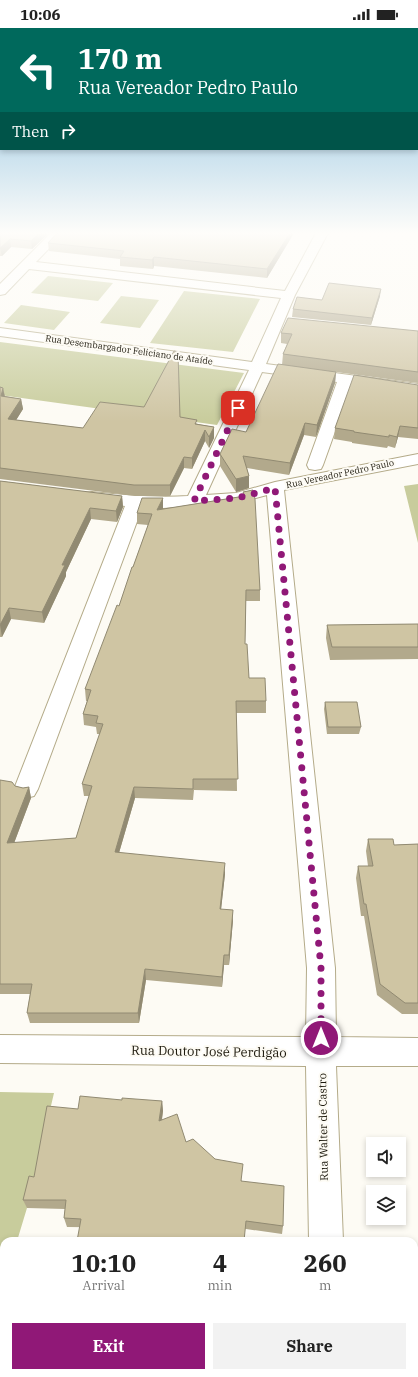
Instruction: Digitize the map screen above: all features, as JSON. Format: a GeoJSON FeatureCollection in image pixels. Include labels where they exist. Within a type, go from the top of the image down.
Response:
{"type":"FeatureCollection","features":[{"type":"Feature","properties":{"kind":"street"},"geometry":{"type":"LineString","coordinates":[[194,501],[257,368],[288,296]]}},
{"type":"Feature","properties":{"kind":"street"},"geometry":{"type":"LineString","coordinates":[[276,321],[291,323]]}},
{"type":"Feature","properties":{"kind":"street","name":"Rua Desembargador Feliciano de Ataíde"},"geometry":{"type":"LineString","coordinates":[[0,332],[418,389]]}},
{"type":"Feature","properties":{"kind":"street"},"geometry":{"type":"LineString","coordinates":[[315,465],[346,379]]}},
{"type":"Feature","properties":{"kind":"street","name":"Rua Vereador Pedro Paulo"},"geometry":{"type":"LineString","coordinates":[[78,495],[134,502],[175,503],[237,498],[275,488],[418,459]]}},
{"type":"Feature","properties":{"kind":"street","name":"Rua Walter de Castro"},"geometry":{"type":"LineString","coordinates":[[275,488],[321,968],[321,1053],[326,1237]]}},
{"type":"Feature","properties":{"kind":"street"},"geometry":{"type":"LineString","coordinates":[[26,789],[134,502]]}},
{"type":"Feature","properties":{"kind":"street","name":"Rua Doutor José Perdigão"},"geometry":{"type":"LineString","coordinates":[[0,1049],[321,1053],[418,1052]]}},
{"type":"Feature","properties":{"kind":"green space"},"geometry":{"type":"Polygon","coordinates":[[[56,296],[102,296],[98,301],[56,296]]]}},
{"type":"Feature","properties":{"kind":"green space"},"geometry":{"type":"Polygon","coordinates":[[[121,296],[159,300],[140,328],[100,323],[121,296]]]}},
{"type":"Feature","properties":{"kind":"green space"},"geometry":{"type":"Polygon","coordinates":[[[181,296],[231,296],[260,299],[233,352],[150,343],[181,296]]]}},
{"type":"Feature","properties":{"kind":"green space"},"geometry":{"type":"Polygon","coordinates":[[[21,305],[70,312],[54,330],[4,323],[21,305]]]}},
{"type":"Feature","properties":{"kind":"green space"},"geometry":{"type":"Polygon","coordinates":[[[0,342],[244,373],[217,425],[0,395],[0,342]]]}},
{"type":"Feature","properties":{"kind":"green space"},"geometry":{"type":"Polygon","coordinates":[[[418,484],[418,543],[404,486],[418,484]]]}},
{"type":"Feature","properties":{"kind":"green space"},"geometry":{"type":"Polygon","coordinates":[[[0,1092],[54,1093],[27,1208],[18,1237],[0,1237],[0,1092]]]}},
{"type":"Feature","properties":{"kind":"building"},"geometry":{"type":"Polygon","coordinates":[[[324,296],[379,296],[372,318],[293,309],[297,297],[322,300],[324,296]]]}},
{"type":"Feature","properties":{"kind":"building"},"geometry":{"type":"Polygon","coordinates":[[[288,318],[418,331],[418,372],[283,354],[292,334],[281,333],[288,318]]]}},
{"type":"Feature","properties":{"kind":"building"},"geometry":{"type":"Polygon","coordinates":[[[174,351],[178,352],[180,417],[197,420],[195,424],[214,427],[209,437],[205,430],[192,458],[184,457],[170,485],[134,485],[0,468],[0,387],[3,388],[1,396],[21,399],[8,419],[83,428],[100,402],[144,407],[174,351]]]}},
{"type":"Feature","properties":{"kind":"building"},"geometry":{"type":"Polygon","coordinates":[[[278,364],[336,372],[317,425],[305,423],[290,463],[243,456],[249,476],[236,479],[220,454],[232,429],[246,432],[278,364]]]}},
{"type":"Feature","properties":{"kind":"building"},"geometry":{"type":"Polygon","coordinates":[[[354,375],[418,385],[418,428],[400,426],[397,437],[389,435],[389,437],[335,428],[354,375]]]}},
{"type":"Feature","properties":{"kind":"building"},"geometry":{"type":"Polygon","coordinates":[[[0,481],[122,496],[116,511],[90,508],[62,565],[65,565],[42,612],[9,608],[0,625],[0,481]]]}},
{"type":"Feature","properties":{"kind":"building"},"geometry":{"type":"Polygon","coordinates":[[[253,490],[255,499],[260,590],[246,590],[245,644],[247,644],[249,678],[265,678],[266,701],[236,701],[238,779],[193,779],[193,789],[134,787],[115,852],[225,863],[220,909],[233,910],[229,955],[224,955],[222,977],[145,969],[138,1013],[27,1013],[32,984],[0,984],[0,780],[12,782],[15,786],[23,788],[29,787],[7,843],[76,838],[92,786],[82,784],[103,724],[96,723],[98,716],[83,714],[91,690],[85,689],[117,605],[119,606],[152,514],[137,513],[142,498],[163,498],[157,510],[245,496],[243,492],[253,490]]]}},
{"type":"Feature","properties":{"kind":"building"},"geometry":{"type":"Polygon","coordinates":[[[418,624],[418,647],[332,647],[327,625],[418,624]]]}},
{"type":"Feature","properties":{"kind":"building"},"geometry":{"type":"Polygon","coordinates":[[[325,702],[357,702],[361,727],[328,727],[325,702]]]}},
{"type":"Feature","properties":{"kind":"building"},"geometry":{"type":"Polygon","coordinates":[[[368,839],[393,839],[394,845],[418,844],[418,1003],[405,1003],[380,984],[358,866],[373,866],[368,839]]]}},
{"type":"Feature","properties":{"kind":"building"},"geometry":{"type":"Polygon","coordinates":[[[80,1096],[122,1100],[122,1098],[162,1101],[159,1121],[177,1114],[186,1142],[193,1139],[215,1159],[243,1164],[241,1181],[284,1186],[283,1226],[246,1221],[244,1237],[78,1237],[81,1219],[64,1218],[66,1200],[23,1200],[29,1176],[34,1177],[47,1106],[78,1109],[80,1096]]]}},
{"type":"Feature","properties":{"kind":"route"},"geometry":{"type":"LineString","coordinates":[[238,408],[194,501],[237,498],[275,488],[321,968],[321,1038]]}}]}
